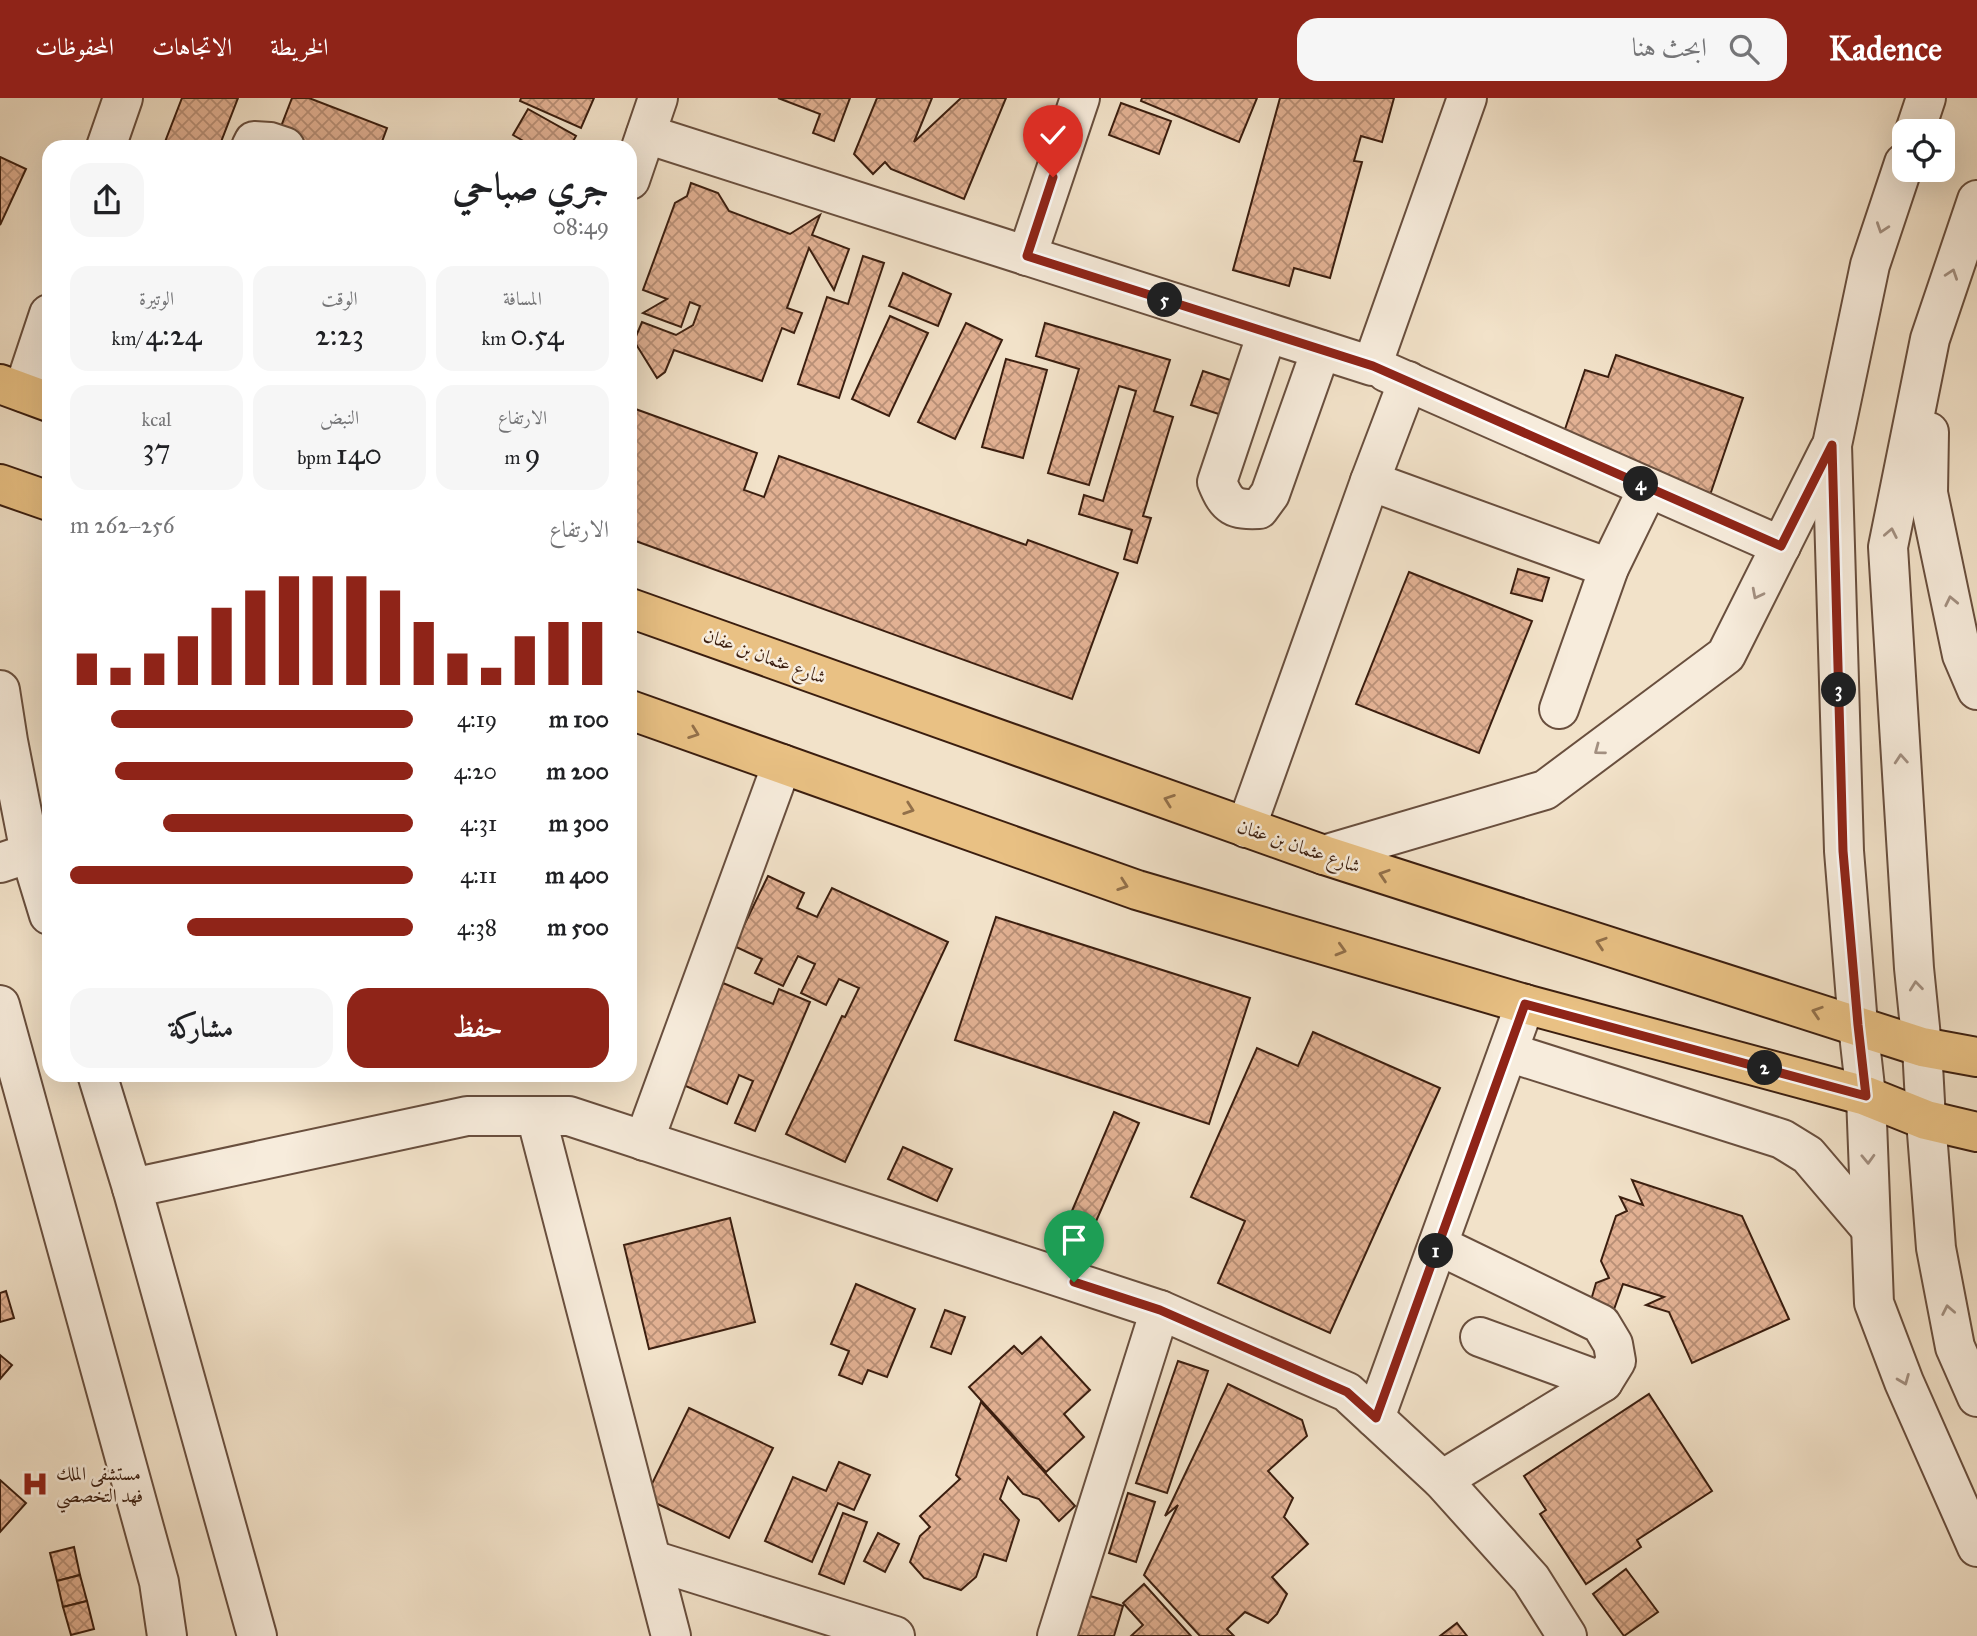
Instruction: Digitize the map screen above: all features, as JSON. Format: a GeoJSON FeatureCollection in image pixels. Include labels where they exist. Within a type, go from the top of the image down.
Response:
{"type":"FeatureCollection","features":[{"type":"Feature","properties":{"kind":"main road"},"geometry":{"type":"LineString","coordinates":[[0,484],[42,499]]}},
{"type":"Feature","properties":{"kind":"main road","name":"شارع عثمان بن عفان"},"geometry":{"type":"LineString","coordinates":[[637,610],[1324,855],[1922,1047],[1977,1057]]}},
{"type":"Feature","properties":{"kind":"main road"},"geometry":{"type":"LineString","coordinates":[[637,712],[1137,890],[1525,1004],[1866,1096],[1926,1120],[1977,1132]]}},
{"type":"Feature","properties":{"kind":"street"},"geometry":{"type":"LineString","coordinates":[[108,140],[123,98]]}},
{"type":"Feature","properties":{"kind":"street"},"geometry":{"type":"LineString","coordinates":[[637,160],[658,98]]}},
{"type":"Feature","properties":{"kind":"street"},"geometry":{"type":"LineString","coordinates":[[1027,256],[1080,98]]}},
{"type":"Feature","properties":{"kind":"street"},"geometry":{"type":"LineString","coordinates":[[1373,366],[1467,98]]}},
{"type":"Feature","properties":{"kind":"street"},"geometry":{"type":"LineString","coordinates":[[1919,119],[1926,98]]}},
{"type":"Feature","properties":{"kind":"street"},"geometry":{"type":"LineString","coordinates":[[646,134],[1373,366],[1781,546]]}},
{"type":"Feature","properties":{"kind":"street"},"geometry":{"type":"LineString","coordinates":[[1898,182],[1870,265],[1832,445],[1843,851],[1866,1096],[1874,1303],[1904,1382],[1977,1547]]}},
{"type":"Feature","properties":{"kind":"street"},"geometry":{"type":"LineString","coordinates":[[1977,200],[1930,339],[1888,547],[1914,968],[1938,1260],[1955,1348],[1977,1397]]}},
{"type":"Feature","properties":{"kind":"street"},"geometry":{"type":"LineString","coordinates":[[1267,333],[1217,482],[1223,498],[1241,509],[1259,509],[1270,494],[1321,350]]}},
{"type":"Feature","properties":{"kind":"street"},"geometry":{"type":"LineString","coordinates":[[24,393],[42,336]]}},
{"type":"Feature","properties":{"kind":"street"},"geometry":{"type":"LineString","coordinates":[[1930,339],[1928,493],[1962,655],[1977,690]]}},
{"type":"Feature","properties":{"kind":"street"},"geometry":{"type":"LineString","coordinates":[[1246,828],[1408,381]]}},
{"type":"Feature","properties":{"kind":"street"},"geometry":{"type":"LineString","coordinates":[[1324,855],[1545,790],[1726,655],[1832,445]]}},
{"type":"Feature","properties":{"kind":"street"},"geometry":{"type":"LineString","coordinates":[[1370,481],[1609,568]]}},
{"type":"Feature","properties":{"kind":"street"},"geometry":{"type":"LineString","coordinates":[[1559,709],[1609,568],[1648,488]]}},
{"type":"Feature","properties":{"kind":"street"},"geometry":{"type":"LineString","coordinates":[[0,690],[15,858],[42,903]]}},
{"type":"Feature","properties":{"kind":"street"},"geometry":{"type":"LineString","coordinates":[[644,1141],[782,764]]}},
{"type":"Feature","properties":{"kind":"street"},"geometry":{"type":"LineString","coordinates":[[1376,1418],[1525,1004]]}},
{"type":"Feature","properties":{"kind":"street"},"geometry":{"type":"LineString","coordinates":[[0,1005],[159,1582],[167,1636]]}},
{"type":"Feature","properties":{"kind":"street"},"geometry":{"type":"LineString","coordinates":[[1508,1052],[1782,1139],[1808,1155],[1871,1229]]}},
{"type":"Feature","properties":{"kind":"street"},"geometry":{"type":"LineString","coordinates":[[99,1082],[132,1188],[257,1636]]}},
{"type":"Feature","properties":{"kind":"street"},"geometry":{"type":"LineString","coordinates":[[132,1188],[467,1116],[569,1116],[1160,1310],[1347,1392],[1442,1480],[1531,1579],[1567,1636]]}},
{"type":"Feature","properties":{"kind":"street"},"geometry":{"type":"LineString","coordinates":[[536,1116],[671,1636]]}},
{"type":"Feature","properties":{"kind":"street"},"geometry":{"type":"LineString","coordinates":[[1438,1245],[1601,1324],[1614,1344],[1616,1361],[1603,1382],[1442,1480]]}},
{"type":"Feature","properties":{"kind":"street"},"geometry":{"type":"LineString","coordinates":[[1057,1636],[1160,1310]]}},
{"type":"Feature","properties":{"kind":"street"},"geometry":{"type":"LineString","coordinates":[[1480,1337],[1603,1382]]}},
{"type":"Feature","properties":{"kind":"street"},"geometry":{"type":"LineString","coordinates":[[652,1560],[895,1636]]}},
{"type":"Feature","properties":{"kind":"building"},"geometry":{"type":"Polygon","coordinates":[[[182,98],[238,98],[222,140],[166,140],[182,98]]]}},
{"type":"Feature","properties":{"kind":"building"},"geometry":{"type":"Polygon","coordinates":[[[292,98],[309,98],[387,128],[383,140],[285,140],[277,137],[292,98]]]}},
{"type":"Feature","properties":{"kind":"building"},"geometry":{"type":"Polygon","coordinates":[[[521,98],[594,98],[581,128],[520,101],[521,98]]]}},
{"type":"Feature","properties":{"kind":"building"},"geometry":{"type":"Polygon","coordinates":[[[778,98],[850,98],[834,141],[813,133],[820,114],[778,98]]]}},
{"type":"Feature","properties":{"kind":"building"},"geometry":{"type":"Polygon","coordinates":[[[877,98],[932,98],[914,142],[961,98],[1006,98],[964,199],[891,169],[885,162],[873,174],[854,154],[877,98]]]}},
{"type":"Feature","properties":{"kind":"building"},"geometry":{"type":"Polygon","coordinates":[[[1142,98],[1257,98],[1239,142],[1141,101],[1142,98]]]}},
{"type":"Feature","properties":{"kind":"building"},"geometry":{"type":"Polygon","coordinates":[[[1280,98],[1394,98],[1382,142],[1361,136],[1354,161],[1362,162],[1330,278],[1294,268],[1289,286],[1233,270],[1280,98]]]}},
{"type":"Feature","properties":{"kind":"building"},"geometry":{"type":"Polygon","coordinates":[[[1121,103],[1171,121],[1159,154],[1109,135],[1121,103]]]}},
{"type":"Feature","properties":{"kind":"building"},"geometry":{"type":"Polygon","coordinates":[[[528,109],[576,136],[574,140],[522,140],[513,135],[528,109]]]}},
{"type":"Feature","properties":{"kind":"building"},"geometry":{"type":"Polygon","coordinates":[[[0,157],[26,169],[0,225],[0,157]]]}},
{"type":"Feature","properties":{"kind":"building"},"geometry":{"type":"Polygon","coordinates":[[[691,183],[718,193],[729,211],[790,234],[820,215],[812,235],[849,249],[834,290],[809,248],[787,308],[802,313],[794,333],[782,328],[762,381],[674,350],[665,372],[657,378],[637,346],[637,334],[642,322],[676,335],[693,325],[700,306],[690,302],[681,327],[643,313],[667,299],[643,290],[675,203],[687,196],[691,183]]]}},
{"type":"Feature","properties":{"kind":"building"},"geometry":{"type":"Polygon","coordinates":[[[863,256],[884,263],[839,398],[798,384],[827,297],[848,304],[863,256]]]}},
{"type":"Feature","properties":{"kind":"building"},"geometry":{"type":"Polygon","coordinates":[[[903,273],[951,294],[938,326],[889,306],[903,273]]]}},
{"type":"Feature","properties":{"kind":"building"},"geometry":{"type":"Polygon","coordinates":[[[890,316],[928,333],[889,416],[852,399],[890,316]]]}},
{"type":"Feature","properties":{"kind":"building"},"geometry":{"type":"Polygon","coordinates":[[[966,323],[1002,340],[955,439],[918,422],[966,323]]]}},
{"type":"Feature","properties":{"kind":"building"},"geometry":{"type":"Polygon","coordinates":[[[1045,323],[1170,360],[1154,411],[1173,417],[1143,516],[1151,518],[1137,563],[1124,559],[1132,530],[1079,514],[1084,495],[1103,501],[1136,391],[1119,386],[1089,485],[1048,473],[1079,369],[1036,356],[1045,323]]]}},
{"type":"Feature","properties":{"kind":"building"},"geometry":{"type":"Polygon","coordinates":[[[1616,355],[1743,398],[1709,498],[1559,447],[1585,370],[1608,377],[1616,355]]]}},
{"type":"Feature","properties":{"kind":"building"},"geometry":{"type":"Polygon","coordinates":[[[1006,359],[1047,370],[1023,458],[982,447],[1006,359]]]}},
{"type":"Feature","properties":{"kind":"building"},"geometry":{"type":"Polygon","coordinates":[[[1203,371],[1239,383],[1228,417],[1191,405],[1203,371]]]}},
{"type":"Feature","properties":{"kind":"building"},"geometry":{"type":"Polygon","coordinates":[[[637,410],[757,453],[744,490],[764,497],[779,456],[1026,545],[1028,540],[1118,573],[1072,699],[637,542],[637,410]]]}},
{"type":"Feature","properties":{"kind":"building"},"geometry":{"type":"Polygon","coordinates":[[[1518,569],[1549,578],[1542,601],[1511,593],[1518,569]]]}},
{"type":"Feature","properties":{"kind":"building"},"geometry":{"type":"Polygon","coordinates":[[[1409,572],[1532,621],[1479,753],[1356,704],[1409,572]]]}},
{"type":"Feature","properties":{"kind":"building"},"geometry":{"type":"Polygon","coordinates":[[[768,876],[804,893],[797,908],[817,917],[832,888],[948,942],[845,1162],[786,1134],[842,1016],[845,1017],[859,988],[839,979],[826,1005],[801,993],[815,964],[798,956],[783,986],[755,973],[762,959],[734,946],[768,876]]]}},
{"type":"Feature","properties":{"kind":"building"},"geometry":{"type":"Polygon","coordinates":[[[996,917],[1250,998],[1209,1124],[955,1040],[996,917]]]}},
{"type":"Feature","properties":{"kind":"building"},"geometry":{"type":"Polygon","coordinates":[[[723,983],[773,1004],[779,989],[810,1002],[755,1131],[735,1123],[753,1081],[739,1075],[727,1104],[681,1084],[723,983]]]}},
{"type":"Feature","properties":{"kind":"building"},"geometry":{"type":"Polygon","coordinates":[[[1313,1032],[1440,1088],[1330,1333],[1218,1283],[1245,1221],[1191,1197],[1257,1048],[1298,1066],[1313,1032]]]}},
{"type":"Feature","properties":{"kind":"building"},"geometry":{"type":"Polygon","coordinates":[[[1114,1112],[1139,1123],[1087,1242],[1063,1232],[1114,1112]]]}},
{"type":"Feature","properties":{"kind":"building"},"geometry":{"type":"Polygon","coordinates":[[[903,1147],[952,1169],[937,1201],[888,1179],[903,1147]]]}},
{"type":"Feature","properties":{"kind":"building"},"geometry":{"type":"Polygon","coordinates":[[[1632,1180],[1742,1216],[1789,1319],[1692,1363],[1669,1312],[1646,1305],[1664,1297],[1623,1284],[1612,1315],[1589,1307],[1596,1283],[1609,1278],[1601,1261],[1616,1216],[1627,1211],[1620,1197],[1643,1205],[1632,1180]]]}},
{"type":"Feature","properties":{"kind":"building"},"geometry":{"type":"Polygon","coordinates":[[[730,1218],[755,1322],[649,1349],[624,1245],[730,1218]]]}},
{"type":"Feature","properties":{"kind":"building"},"geometry":{"type":"Polygon","coordinates":[[[856,1284],[915,1309],[887,1377],[868,1370],[862,1384],[839,1375],[849,1351],[831,1344],[856,1284]]]}},
{"type":"Feature","properties":{"kind":"building"},"geometry":{"type":"Polygon","coordinates":[[[6,1291],[14,1318],[0,1322],[0,1293],[6,1291]]]}},
{"type":"Feature","properties":{"kind":"building"},"geometry":{"type":"Polygon","coordinates":[[[945,1310],[965,1317],[951,1354],[931,1347],[945,1310]]]}},
{"type":"Feature","properties":{"kind":"building"},"geometry":{"type":"Polygon","coordinates":[[[1041,1337],[1090,1390],[1064,1414],[1084,1437],[1046,1472],[969,1387],[1014,1346],[1022,1354],[1041,1337]]]}},
{"type":"Feature","properties":{"kind":"building"},"geometry":{"type":"Polygon","coordinates":[[[0,1355],[12,1365],[0,1379],[0,1355]]]}},
{"type":"Feature","properties":{"kind":"building"},"geometry":{"type":"Polygon","coordinates":[[[1178,1361],[1208,1371],[1167,1493],[1136,1483],[1178,1361]]]}},
{"type":"Feature","properties":{"kind":"building"},"geometry":{"type":"Polygon","coordinates":[[[1228,1384],[1302,1420],[1307,1436],[1268,1471],[1293,1498],[1284,1517],[1308,1544],[1272,1577],[1287,1594],[1277,1614],[1268,1623],[1245,1612],[1227,1629],[1234,1636],[1200,1636],[1144,1575],[1178,1505],[1165,1516],[1228,1384]]]}},
{"type":"Feature","properties":{"kind":"building"},"geometry":{"type":"Polygon","coordinates":[[[1649,1394],[1712,1491],[1637,1540],[1641,1547],[1586,1584],[1540,1514],[1546,1510],[1524,1476],[1649,1394]]]}},
{"type":"Feature","properties":{"kind":"building"},"geometry":{"type":"Polygon","coordinates":[[[981,1402],[1075,1506],[1059,1521],[1039,1499],[1023,1494],[1008,1477],[1000,1499],[1019,1520],[1006,1561],[984,1554],[976,1577],[961,1590],[924,1578],[910,1562],[920,1536],[930,1527],[920,1516],[960,1479],[956,1475],[981,1402]]]}},
{"type":"Feature","properties":{"kind":"building"},"geometry":{"type":"Polygon","coordinates":[[[689,1408],[773,1448],[729,1538],[645,1498],[689,1408]]]}},
{"type":"Feature","properties":{"kind":"building"},"geometry":{"type":"Polygon","coordinates":[[[839,1462],[870,1475],[854,1510],[838,1503],[812,1562],[765,1541],[793,1477],[826,1491],[839,1462]]]}},
{"type":"Feature","properties":{"kind":"building"},"geometry":{"type":"Polygon","coordinates":[[[0,1480],[26,1503],[0,1532],[0,1480]]]}},
{"type":"Feature","properties":{"kind":"building"},"geometry":{"type":"Polygon","coordinates":[[[1128,1493],[1155,1502],[1136,1562],[1109,1553],[1128,1493]]]}},
{"type":"Feature","properties":{"kind":"building"},"geometry":{"type":"Polygon","coordinates":[[[843,1513],[867,1522],[844,1584],[819,1574],[843,1513]]]}},
{"type":"Feature","properties":{"kind":"building"},"geometry":{"type":"Polygon","coordinates":[[[878,1533],[899,1544],[885,1572],[864,1561],[878,1533]]]}},
{"type":"Feature","properties":{"kind":"building"},"geometry":{"type":"Polygon","coordinates":[[[74,1547],[80,1575],[57,1581],[50,1553],[74,1547]]]}},
{"type":"Feature","properties":{"kind":"building"},"geometry":{"type":"Polygon","coordinates":[[[1626,1569],[1658,1612],[1624,1636],[1593,1594],[1626,1569]]]}},
{"type":"Feature","properties":{"kind":"building"},"geometry":{"type":"Polygon","coordinates":[[[80,1575],[87,1601],[63,1607],[57,1581],[80,1575]]]}},
{"type":"Feature","properties":{"kind":"building"},"geometry":{"type":"Polygon","coordinates":[[[1144,1584],[1191,1636],[1131,1636],[1143,1625],[1123,1603],[1144,1584]]]}},
{"type":"Feature","properties":{"kind":"building"},"geometry":{"type":"Polygon","coordinates":[[[1090,1596],[1123,1606],[1114,1636],[1077,1636],[1090,1596]]]}},
{"type":"Feature","properties":{"kind":"building"},"geometry":{"type":"Polygon","coordinates":[[[87,1601],[94,1629],[71,1635],[63,1607],[87,1601]]]}},
{"type":"Feature","properties":{"kind":"building"},"geometry":{"type":"Polygon","coordinates":[[[1457,1623],[1467,1636],[1440,1636],[1457,1623]]]}},
{"type":"Feature","properties":{"kind":"place","name":"مستشفى الملك فهد التخصصي"},"geometry":{"type":"Point","coordinates":[35,1484]}},
{"type":"Feature","properties":{"kind":"route"},"geometry":{"type":"LineString","coordinates":[[1053,177],[1027,256],[1373,366],[1781,546],[1832,445],[1843,851],[1866,1096],[1525,1004],[1376,1418],[1347,1392],[1160,1310],[1074,1282]]}}]}
